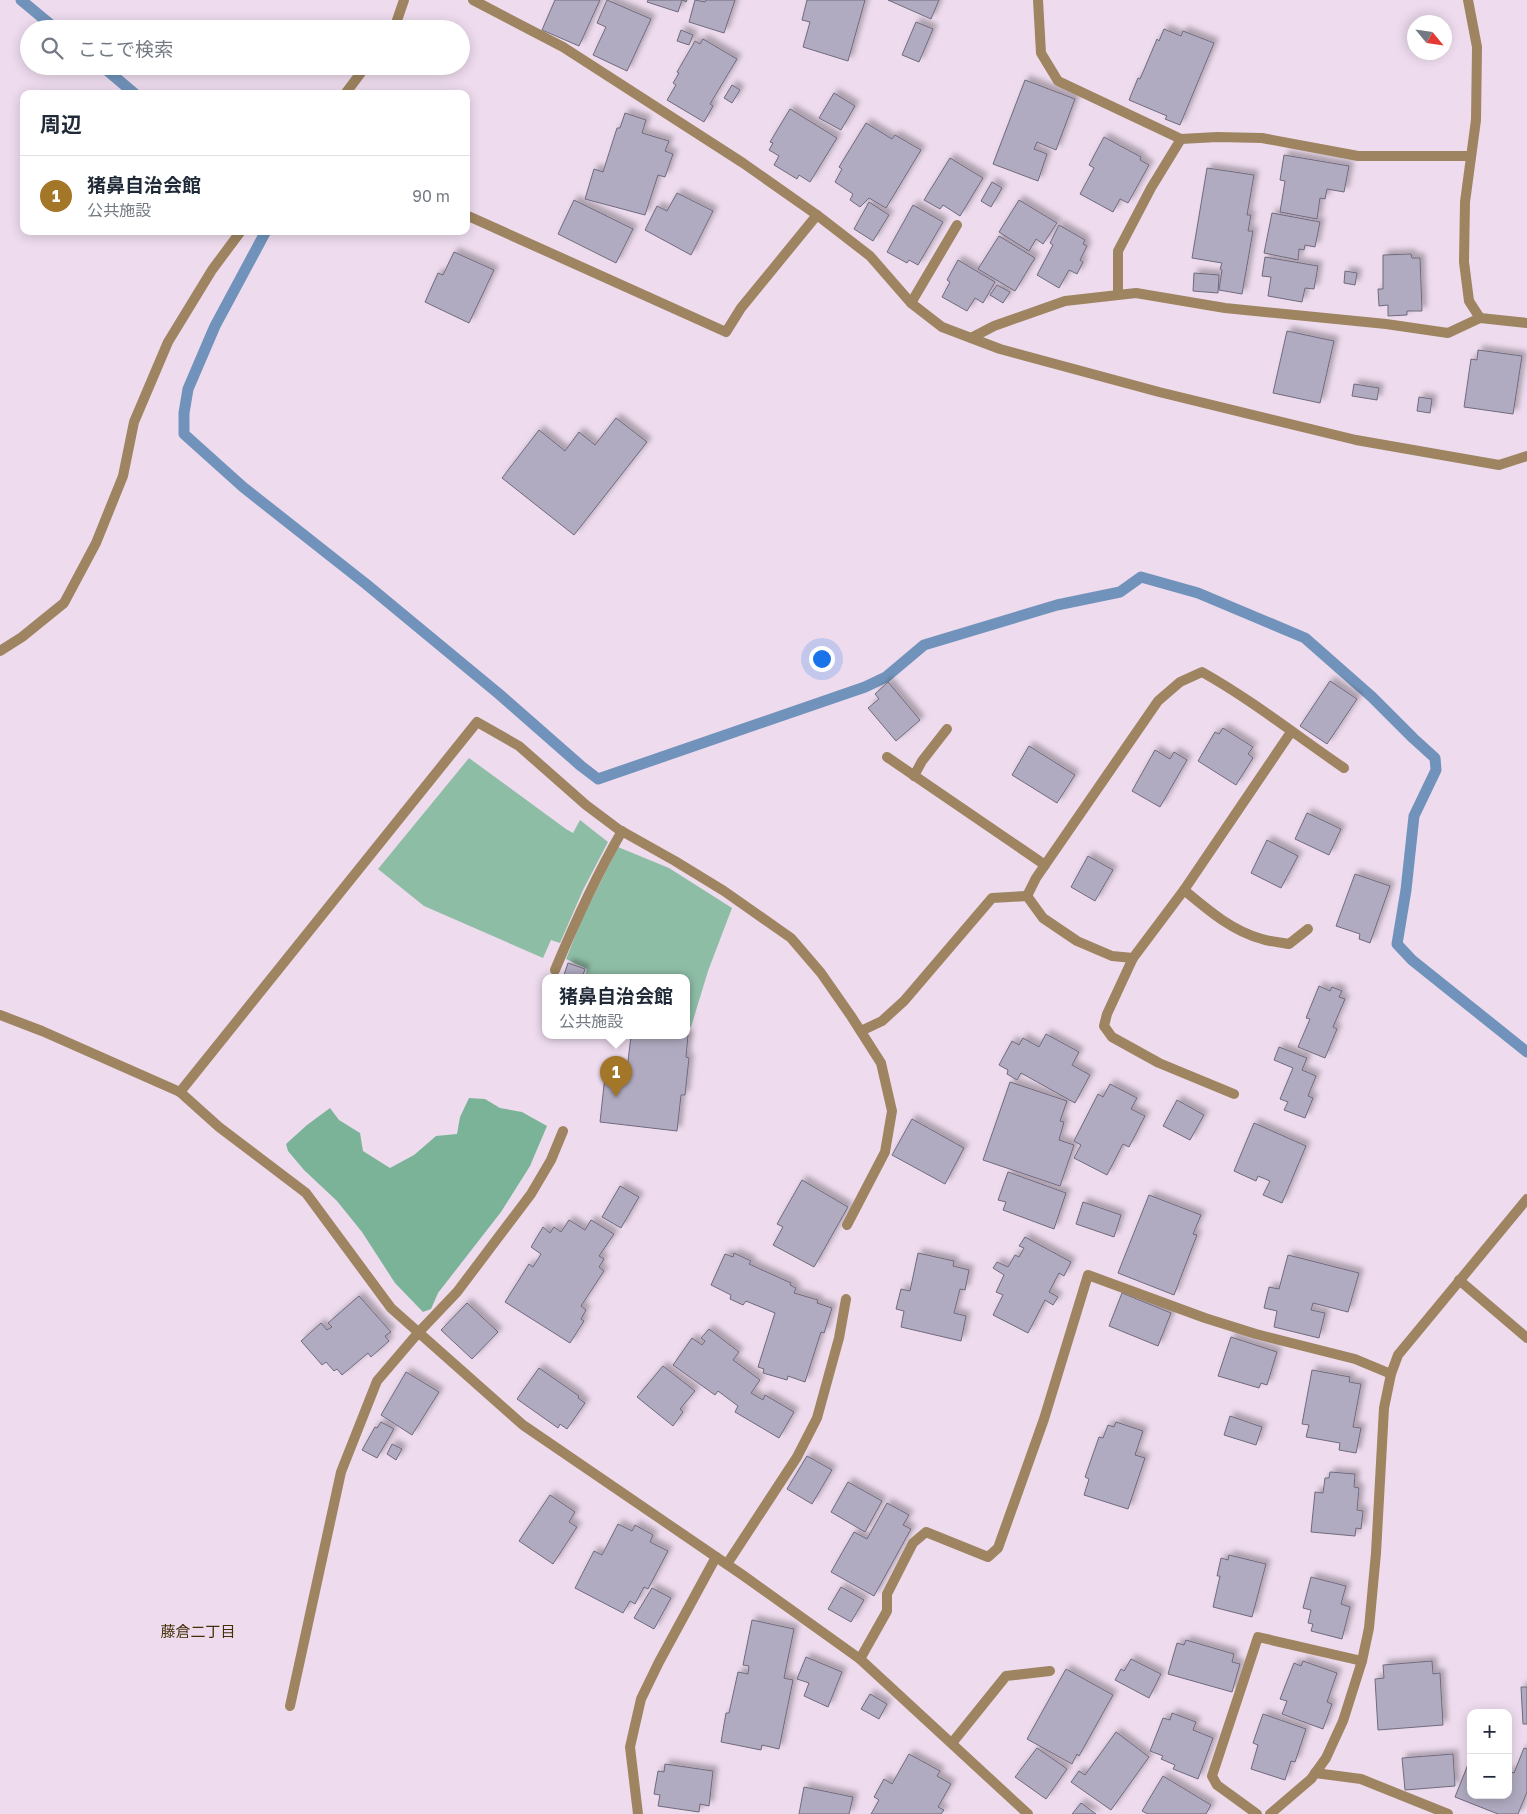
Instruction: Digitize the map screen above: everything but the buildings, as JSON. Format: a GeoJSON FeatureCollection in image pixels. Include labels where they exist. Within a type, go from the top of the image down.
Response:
{"type":"FeatureCollection","features":[{"type":"Feature","properties":{"kind":"street"},"geometry":{"type":"LineString","coordinates":[[397,20],[404,0]]}},
{"type":"Feature","properties":{"kind":"street"},"geometry":{"type":"LineString","coordinates":[[472,0],[564,47],[743,163],[817,215],[870,256],[911,303],[942,327],[1000,349],[1159,392],[1356,440],[1499,465],[1527,456]]}},
{"type":"Feature","properties":{"kind":"street"},"geometry":{"type":"LineString","coordinates":[[1038,0],[1041,53],[1058,81],[1181,139],[1217,137],[1262,138],[1358,156],[1471,156]]}},
{"type":"Feature","properties":{"kind":"street"},"geometry":{"type":"LineString","coordinates":[[1468,0],[1477,47],[1476,120],[1465,202],[1464,262],[1469,301],[1480,318]]}},
{"type":"Feature","properties":{"kind":"street"},"geometry":{"type":"LineString","coordinates":[[348,90],[359,75]]}},
{"type":"Feature","properties":{"kind":"street"},"geometry":{"type":"LineString","coordinates":[[1118,295],[1118,251],[1151,188],[1181,139]]}},
{"type":"Feature","properties":{"kind":"street"},"geometry":{"type":"LineString","coordinates":[[470,216],[726,332],[741,308],[817,215]]}},
{"type":"Feature","properties":{"kind":"street"},"geometry":{"type":"LineString","coordinates":[[911,303],[957,225]]}},
{"type":"Feature","properties":{"kind":"street"},"geometry":{"type":"LineString","coordinates":[[0,651],[22,637],[64,603],[96,543],[123,476],[134,422],[168,342],[212,270],[238,235]]}},
{"type":"Feature","properties":{"kind":"street"},"geometry":{"type":"LineString","coordinates":[[971,338],[994,326],[1066,301],[1136,292],[1224,308],[1448,332],[1480,318],[1527,323]]}},
{"type":"Feature","properties":{"kind":"street"},"geometry":{"type":"LineString","coordinates":[[1028,896],[1036,878],[1158,701],[1180,682],[1202,672],[1236,692],[1344,768]]}},
{"type":"Feature","properties":{"kind":"street"},"geometry":{"type":"LineString","coordinates":[[180,1092],[476,722],[519,746],[586,805],[622,831],[676,861],[724,891],[791,938],[821,973],[881,1063],[892,1111],[885,1152],[847,1225]]}},
{"type":"Feature","properties":{"kind":"street"},"geometry":{"type":"LineString","coordinates":[[914,776],[922,760],[947,729]]}},
{"type":"Feature","properties":{"kind":"street"},"geometry":{"type":"LineString","coordinates":[[1234,1094],[1158,1063],[1112,1037],[1104,1026],[1107,1014],[1133,958],[1184,890],[1291,732]]}},
{"type":"Feature","properties":{"kind":"street"},"geometry":{"type":"LineString","coordinates":[[887,756],[1045,866]]}},
{"type":"Feature","properties":{"kind":"street"},"geometry":{"type":"LineString","coordinates":[[555,970],[577,917],[622,831]]}},
{"type":"Feature","properties":{"kind":"street"},"geometry":{"type":"LineString","coordinates":[[1184,890],[1218,918],[1262,939],[1289,944],[1308,929]]}},
{"type":"Feature","properties":{"kind":"street"},"geometry":{"type":"LineString","coordinates":[[861,1031],[882,1021],[904,1001],[992,898],[1028,896]]}},
{"type":"Feature","properties":{"kind":"street"},"geometry":{"type":"LineString","coordinates":[[1028,896],[1044,918],[1076,941],[1112,956],[1133,958]]}},
{"type":"Feature","properties":{"kind":"street"},"geometry":{"type":"LineString","coordinates":[[0,1015],[42,1031],[180,1092],[219,1127],[306,1193],[391,1308],[523,1425],[727,1564],[860,1659],[1028,1814]]}},
{"type":"Feature","properties":{"kind":"street"},"geometry":{"type":"LineString","coordinates":[[290,1706],[341,1472],[377,1381],[418,1332],[457,1292],[531,1194],[551,1160],[563,1131]]}},
{"type":"Feature","properties":{"kind":"street"},"geometry":{"type":"LineString","coordinates":[[1270,1814],[1310,1779],[1326,1758],[1343,1721],[1362,1661],[1369,1628],[1376,1553],[1384,1408],[1391,1374],[1398,1355],[1458,1280],[1527,1199]]}},
{"type":"Feature","properties":{"kind":"street"},"geometry":{"type":"LineString","coordinates":[[860,1659],[887,1612],[887,1594],[914,1543],[926,1532],[988,1557],[998,1548],[1044,1419],[1088,1275],[1205,1318],[1256,1334],[1355,1359],[1391,1374]]}},
{"type":"Feature","properties":{"kind":"street"},"geometry":{"type":"LineString","coordinates":[[1458,1280],[1527,1338]]}},
{"type":"Feature","properties":{"kind":"street"},"geometry":{"type":"LineString","coordinates":[[727,1564],[797,1457],[817,1418],[839,1338],[846,1299]]}},
{"type":"Feature","properties":{"kind":"street"},"geometry":{"type":"LineString","coordinates":[[638,1814],[630,1747],[641,1699],[716,1558]]}},
{"type":"Feature","properties":{"kind":"street"},"geometry":{"type":"LineString","coordinates":[[1257,1814],[1217,1785],[1212,1776],[1258,1637],[1362,1661]]}},
{"type":"Feature","properties":{"kind":"street"},"geometry":{"type":"LineString","coordinates":[[952,1743],[1006,1676],[1050,1671]]}},
{"type":"Feature","properties":{"kind":"street"},"geometry":{"type":"LineString","coordinates":[[1315,1773],[1361,1779],[1448,1814]]}},
{"type":"Feature","properties":{"kind":"green space"},"geometry":{"type":"Polygon","coordinates":[[[469,758],[566,829],[573,833],[580,820],[608,842],[583,890],[560,943],[551,940],[543,958],[424,906],[378,869],[469,758]]]}},
{"type":"Feature","properties":{"kind":"green space"},"geometry":{"type":"Polygon","coordinates":[[[618,847],[669,868],[732,908],[708,971],[691,1027],[690,974],[586,974],[587,969],[566,959],[582,919],[618,847]]]}},
{"type":"Feature","properties":{"kind":"green space"},"geometry":{"type":"Polygon","coordinates":[[[469,1098],[485,1099],[500,1108],[522,1112],[547,1126],[530,1166],[501,1212],[438,1293],[431,1309],[423,1312],[395,1283],[362,1232],[337,1201],[304,1170],[288,1151],[286,1144],[330,1108],[339,1120],[360,1133],[363,1151],[390,1168],[414,1155],[436,1136],[457,1134],[460,1117],[469,1098]]]}},
{"type":"Feature","properties":{"kind":"waterway"},"geometry":{"type":"LineString","coordinates":[[21,0],[45,20]]}},
{"type":"Feature","properties":{"kind":"waterway"},"geometry":{"type":"LineString","coordinates":[[113,75],[130,90]]}},
{"type":"Feature","properties":{"kind":"waterway"},"geometry":{"type":"LineString","coordinates":[[264,235],[215,326],[188,389],[184,413],[184,434],[243,487],[366,584],[598,779],[865,687],[886,677],[924,645],[1057,605],[1120,592],[1141,577],[1198,593],[1305,638],[1372,697],[1435,758],[1436,770],[1414,816],[1406,890],[1397,944],[1412,960],[1527,1052]]}},
{"type":"Feature","properties":{"kind":"place","name":"猪鼻自治会館"},"geometry":{"type":"Point","coordinates":[616,1097]}},
{"type":"Feature","properties":{"kind":"district","name":"藤倉二丁目"},"geometry":{"type":"Point","coordinates":[198,1631]}}]}
